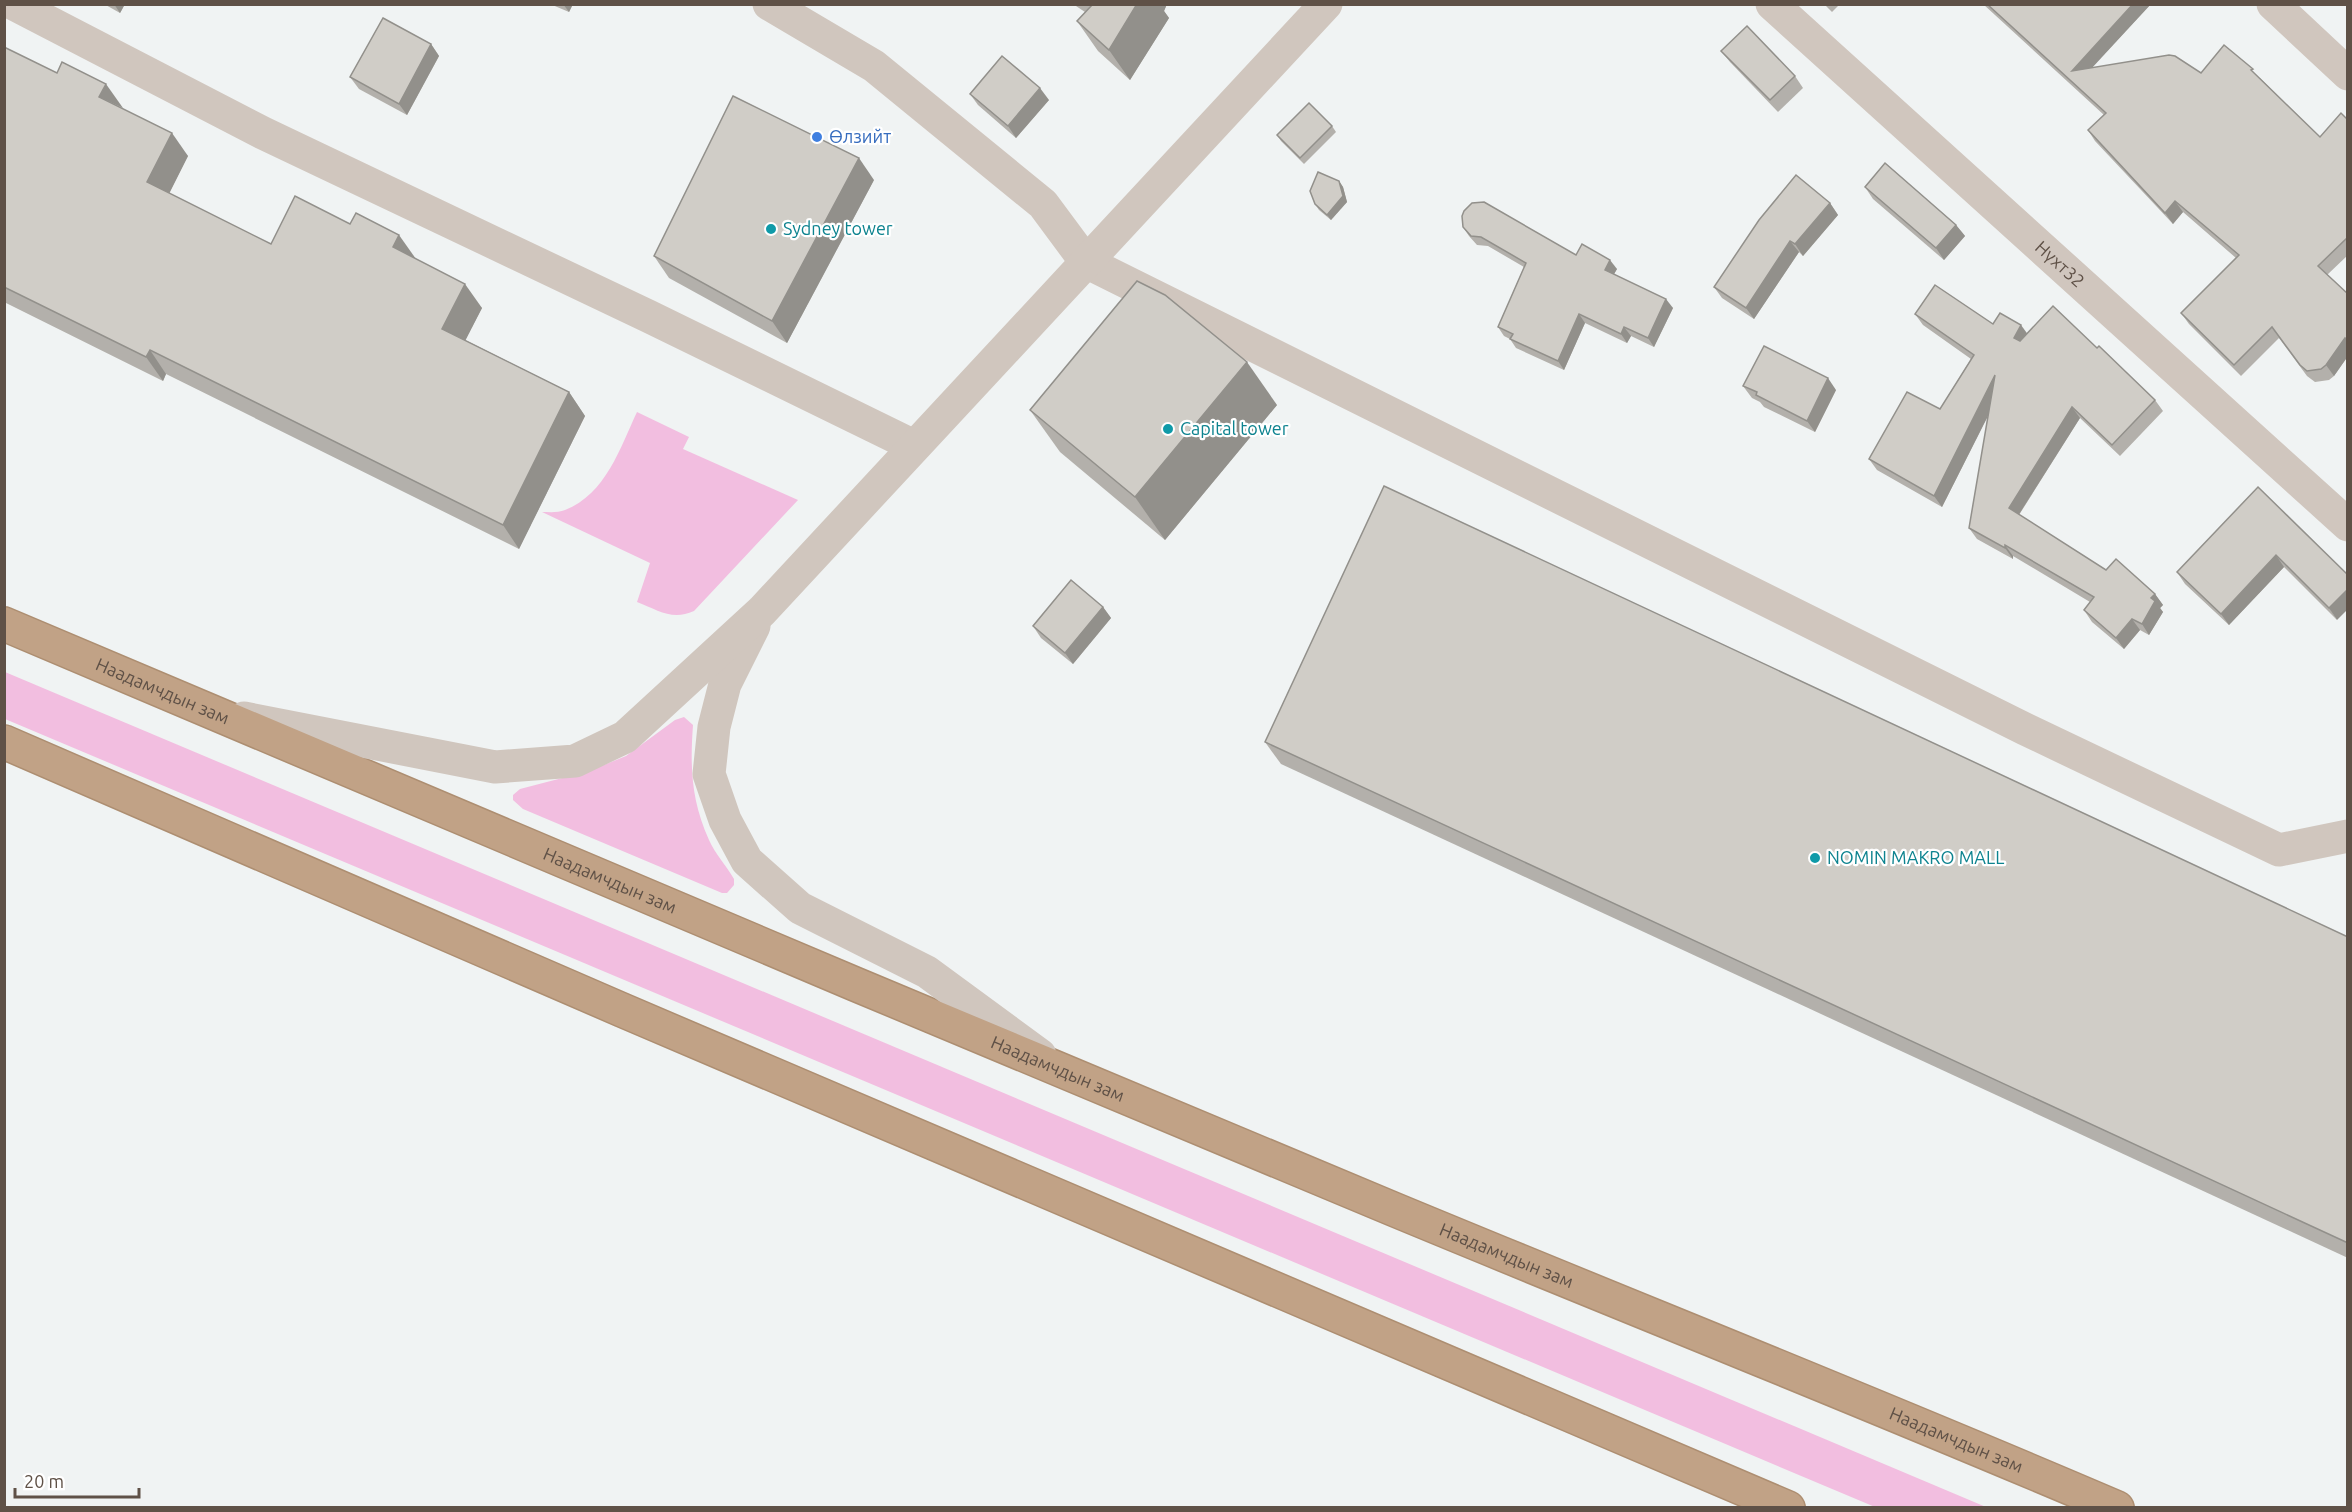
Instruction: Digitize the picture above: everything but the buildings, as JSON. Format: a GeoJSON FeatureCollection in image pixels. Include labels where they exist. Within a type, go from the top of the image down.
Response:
{"type":"FeatureCollection","features":[{"type":"Feature","properties":{"kind":"highway","name":"Наадамчдын зам"},"geometry":{"type":"LineString","coordinates":[[4,624],[1062,1071],[1927,1427],[2116,1508]]}},
{"type":"Feature","properties":{"kind":"highway"},"geometry":{"type":"LineString","coordinates":[[4,742],[622,1010],[1788,1508]]}},
{"type":"Feature","properties":{"kind":"street"},"geometry":{"type":"LineString","coordinates":[[14,4],[263,133],[914,446]]}},
{"type":"Feature","properties":{"kind":"street"},"geometry":{"type":"LineString","coordinates":[[770,4],[874,66],[1043,204],[1086,262],[2025,729],[2279,850],[2348,836]]}},
{"type":"Feature","properties":{"kind":"street"},"geometry":{"type":"LineString","coordinates":[[213,712],[495,767],[575,760],[625,737],[762,611],[1326,4]]}},
{"type":"Feature","properties":{"kind":"street","name":"Нүхт32"},"geometry":{"type":"LineString","coordinates":[[1772,4],[2348,525]]}},
{"type":"Feature","properties":{"kind":"street"},"geometry":{"type":"LineString","coordinates":[[2273,4],[2348,74]]}},
{"type":"Feature","properties":{"kind":"street"},"geometry":{"type":"LineString","coordinates":[[762,611],[725,684],[714,727],[709,774],[725,820],[747,861],[801,908],[927,972],[1062,1071]]}},
{"type":"Feature","properties":{"kind":"shaded area"},"geometry":{"type":"Polygon","coordinates":[[[637,412],[689,437],[683,449],[798,500],[694,611],[686,614],[672,615],[637,602],[650,563],[542,512],[565,510],[579,503],[591,493],[618,455],[637,412]]]}},
{"type":"Feature","properties":{"kind":"shaded area"},"geometry":{"type":"Polygon","coordinates":[[[5,672],[1986,1507],[1875,1507],[5,719],[5,672]]]}},
{"type":"Feature","properties":{"kind":"shaded area"},"geometry":{"type":"Polygon","coordinates":[[[684,717],[693,725],[692,769],[698,811],[711,845],[734,879],[734,885],[727,893],[722,893],[523,809],[513,800],[513,795],[520,789],[589,771],[626,756],[675,720],[684,717]]]}},
{"type":"Feature","properties":{"kind":"place","name":"Өлзийт"},"geometry":{"type":"Point","coordinates":[817,137]}},
{"type":"Feature","properties":{"kind":"place","name":"Sydney tower"},"geometry":{"type":"Point","coordinates":[771,229]}},
{"type":"Feature","properties":{"kind":"place","name":"Capital tower"},"geometry":{"type":"Point","coordinates":[1168,429]}},
{"type":"Feature","properties":{"kind":"place","name":"NOMIN MAKRO MALL"},"geometry":{"type":"Point","coordinates":[1815,858]}}]}
